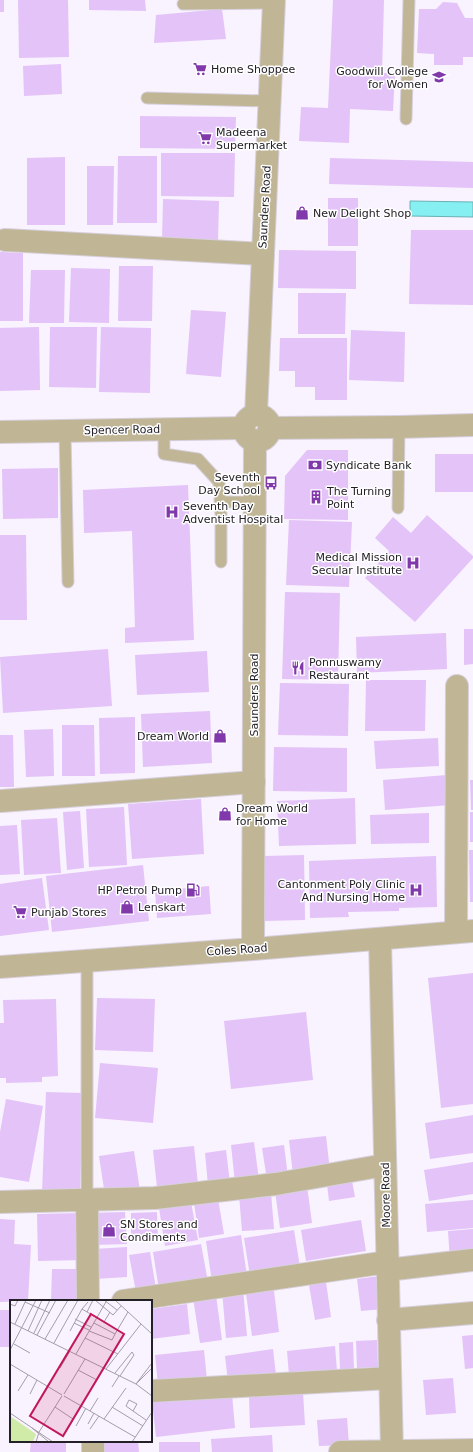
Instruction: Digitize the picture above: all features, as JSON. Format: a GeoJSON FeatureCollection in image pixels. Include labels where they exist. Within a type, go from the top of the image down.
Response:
{"type":"FeatureCollection","features":[{"type":"Feature","properties":{"kind":"street","name":"Saunders Road"},"geometry":{"type":"LineString","coordinates":[[253,949],[256,428],[274,1]]}},
{"type":"Feature","properties":{"kind":"street"},"geometry":{"type":"LineString","coordinates":[[5,240],[263,254]]}},
{"type":"Feature","properties":{"kind":"street","name":"Spencer Road"},"geometry":{"type":"LineString","coordinates":[[0,432],[473,425]]}},
{"type":"Feature","properties":{"kind":"street"},"geometry":{"type":"LineString","coordinates":[[457,686],[464,931]]}},
{"type":"Feature","properties":{"kind":"street"},"geometry":{"type":"LineString","coordinates":[[1,801],[254,782]]}},
{"type":"Feature","properties":{"kind":"street","name":"Coles Road"},"geometry":{"type":"LineString","coordinates":[[0,967],[87,962],[464,931]]}},
{"type":"Feature","properties":{"kind":"street","name":"Moore Road"},"geometry":{"type":"LineString","coordinates":[[380,939],[392,1452]]}},
{"type":"Feature","properties":{"kind":"street"},"geometry":{"type":"LineString","coordinates":[[0,1202],[155,1198],[268,1185],[385,1165]]}},
{"type":"Feature","properties":{"kind":"street"},"geometry":{"type":"LineString","coordinates":[[87,1200],[88,1300]]}},
{"type":"Feature","properties":{"kind":"street"},"geometry":{"type":"LineString","coordinates":[[131,1300],[387,1266],[473,1260]]}},
{"type":"Feature","properties":{"kind":"street"},"geometry":{"type":"LineString","coordinates":[[388,1320],[473,1313]]}},
{"type":"Feature","properties":{"kind":"street"},"geometry":{"type":"LineString","coordinates":[[152,1391],[390,1378]]}},
{"type":"Feature","properties":{"kind":"street"},"geometry":{"type":"LineString","coordinates":[[340,1452],[473,1450]]}},
{"type":"Feature","properties":{"kind":"lane"},"geometry":{"type":"LineString","coordinates":[[406,119],[410,0]]}},
{"type":"Feature","properties":{"kind":"lane"},"geometry":{"type":"LineString","coordinates":[[183,4],[274,1]]}},
{"type":"Feature","properties":{"kind":"lane"},"geometry":{"type":"LineString","coordinates":[[147,98],[270,101]]}},
{"type":"Feature","properties":{"kind":"lane"},"geometry":{"type":"LineString","coordinates":[[398,508],[399,427]]}},
{"type":"Feature","properties":{"kind":"lane"},"geometry":{"type":"LineString","coordinates":[[164,429],[164,454],[198,459],[219,482],[221,502],[221,562]]}},
{"type":"Feature","properties":{"kind":"lane"},"geometry":{"type":"LineString","coordinates":[[65,431],[68,582]]}},
{"type":"Feature","properties":{"kind":"lane"},"geometry":{"type":"LineString","coordinates":[[221,502],[255,502]]}},
{"type":"Feature","properties":{"kind":"lane"},"geometry":{"type":"LineString","coordinates":[[87,962],[87,1200]]}},
{"type":"Feature","properties":{"kind":"water"},"geometry":{"type":"Polygon","coordinates":[[[410,201],[473,202],[473,217],[410,216],[410,201]]]}},
{"type":"Feature","properties":{"kind":"building"},"geometry":{"type":"Polygon","coordinates":[[[0,0],[4,0],[4,12],[0,12],[0,0]]]}},
{"type":"Feature","properties":{"kind":"building"},"geometry":{"type":"Polygon","coordinates":[[[18,0],[68,0],[69,57],[19,58],[18,0]]]}},
{"type":"Feature","properties":{"kind":"building"},"geometry":{"type":"Polygon","coordinates":[[[89,0],[145,0],[146,11],[89,10],[89,0]]]}},
{"type":"Feature","properties":{"kind":"building"},"geometry":{"type":"Polygon","coordinates":[[[333,0],[384,0],[382,73],[395,73],[393,111],[350,109],[349,143],[299,141],[301,107],[328,108],[333,0]]]}},
{"type":"Feature","properties":{"kind":"building"},"geometry":{"type":"Polygon","coordinates":[[[443,2],[457,3],[465,18],[473,18],[473,57],[463,57],[463,65],[434,65],[434,54],[417,53],[419,9],[436,9],[443,2]]]}},
{"type":"Feature","properties":{"kind":"building"},"geometry":{"type":"Polygon","coordinates":[[[222,9],[226,39],[154,43],[156,15],[222,9]]]}},
{"type":"Feature","properties":{"kind":"building"},"geometry":{"type":"Polygon","coordinates":[[[61,64],[62,94],[24,96],[23,66],[61,64]]]}},
{"type":"Feature","properties":{"kind":"building"},"geometry":{"type":"Polygon","coordinates":[[[140,116],[236,117],[235,149],[140,148],[140,116]]]}},
{"type":"Feature","properties":{"kind":"building"},"geometry":{"type":"Polygon","coordinates":[[[161,153],[235,153],[234,197],[161,196],[161,153]]]}},
{"type":"Feature","properties":{"kind":"building"},"geometry":{"type":"Polygon","coordinates":[[[118,156],[157,156],[157,223],[117,223],[118,156]]]}},
{"type":"Feature","properties":{"kind":"building"},"geometry":{"type":"Polygon","coordinates":[[[65,157],[65,225],[27,225],[27,158],[65,157]]]}},
{"type":"Feature","properties":{"kind":"building"},"geometry":{"type":"Polygon","coordinates":[[[330,158],[473,162],[473,188],[329,184],[330,158]]]}},
{"type":"Feature","properties":{"kind":"building"},"geometry":{"type":"Polygon","coordinates":[[[87,166],[114,166],[113,225],[87,225],[87,166]]]}},
{"type":"Feature","properties":{"kind":"building"},"geometry":{"type":"Polygon","coordinates":[[[328,198],[358,198],[358,246],[328,246],[328,198]]]}},
{"type":"Feature","properties":{"kind":"building"},"geometry":{"type":"Polygon","coordinates":[[[163,199],[219,201],[218,241],[162,239],[163,199]]]}},
{"type":"Feature","properties":{"kind":"building"},"geometry":{"type":"Polygon","coordinates":[[[411,230],[473,230],[473,305],[409,304],[411,230]]]}},
{"type":"Feature","properties":{"kind":"building"},"geometry":{"type":"Polygon","coordinates":[[[279,250],[356,251],[356,289],[278,288],[279,250]]]}},
{"type":"Feature","properties":{"kind":"building"},"geometry":{"type":"Polygon","coordinates":[[[0,252],[23,253],[23,321],[0,321],[0,252]]]}},
{"type":"Feature","properties":{"kind":"building"},"geometry":{"type":"Polygon","coordinates":[[[119,266],[153,266],[152,321],[118,321],[119,266]]]}},
{"type":"Feature","properties":{"kind":"building"},"geometry":{"type":"Polygon","coordinates":[[[71,268],[110,269],[109,323],[69,322],[71,268]]]}},
{"type":"Feature","properties":{"kind":"building"},"geometry":{"type":"Polygon","coordinates":[[[31,270],[65,270],[64,323],[29,323],[31,270]]]}},
{"type":"Feature","properties":{"kind":"building"},"geometry":{"type":"Polygon","coordinates":[[[298,293],[346,293],[345,334],[298,334],[298,293]]]}},
{"type":"Feature","properties":{"kind":"building"},"geometry":{"type":"Polygon","coordinates":[[[191,310],[226,312],[221,377],[186,374],[191,310]]]}},
{"type":"Feature","properties":{"kind":"building"},"geometry":{"type":"Polygon","coordinates":[[[39,327],[40,390],[0,391],[0,328],[39,327]]]}},
{"type":"Feature","properties":{"kind":"building"},"geometry":{"type":"Polygon","coordinates":[[[50,327],[97,327],[96,388],[49,387],[50,327]]]}},
{"type":"Feature","properties":{"kind":"building"},"geometry":{"type":"Polygon","coordinates":[[[101,327],[151,328],[150,393],[99,392],[101,327]]]}},
{"type":"Feature","properties":{"kind":"building"},"geometry":{"type":"Polygon","coordinates":[[[351,330],[405,332],[404,382],[349,380],[351,330]]]}},
{"type":"Feature","properties":{"kind":"building"},"geometry":{"type":"Polygon","coordinates":[[[280,338],[347,338],[347,400],[315,400],[315,387],[295,387],[295,371],[279,371],[280,338]]]}},
{"type":"Feature","properties":{"kind":"building","name":"The Turning Point"},"geometry":{"type":"Polygon","coordinates":[[[307,450],[348,450],[348,520],[284,519],[285,476],[307,450]]]}},
{"type":"Feature","properties":{"kind":"building"},"geometry":{"type":"Polygon","coordinates":[[[435,454],[473,454],[473,492],[435,492],[435,454]]]}},
{"type":"Feature","properties":{"kind":"building"},"geometry":{"type":"Polygon","coordinates":[[[58,468],[58,518],[3,519],[2,469],[58,468]]]}},
{"type":"Feature","properties":{"kind":"building"},"geometry":{"type":"Polygon","coordinates":[[[188,485],[194,640],[125,643],[125,628],[135,627],[132,531],[84,533],[83,490],[188,485]]]}},
{"type":"Feature","properties":{"kind":"building"},"geometry":{"type":"Polygon","coordinates":[[[427,515],[473,556],[473,558],[415,622],[365,578],[389,551],[375,538],[393,517],[411,533],[427,515]]]}},
{"type":"Feature","properties":{"kind":"building"},"geometry":{"type":"Polygon","coordinates":[[[289,520],[352,522],[349,587],[286,585],[289,520]]]}},
{"type":"Feature","properties":{"kind":"building"},"geometry":{"type":"Polygon","coordinates":[[[0,535],[26,535],[27,620],[0,620],[0,535]]]}},
{"type":"Feature","properties":{"kind":"building"},"geometry":{"type":"Polygon","coordinates":[[[285,592],[340,593],[338,680],[282,679],[285,592]]]}},
{"type":"Feature","properties":{"kind":"building"},"geometry":{"type":"Polygon","coordinates":[[[464,629],[473,629],[473,664],[464,665],[464,629]]]}},
{"type":"Feature","properties":{"kind":"building"},"geometry":{"type":"Polygon","coordinates":[[[446,633],[447,669],[357,673],[356,637],[446,633]]]}},
{"type":"Feature","properties":{"kind":"building"},"geometry":{"type":"Polygon","coordinates":[[[108,649],[112,706],[3,713],[0,657],[108,649]]]}},
{"type":"Feature","properties":{"kind":"building"},"geometry":{"type":"Polygon","coordinates":[[[207,651],[209,692],[137,695],[135,655],[207,651]]]}},
{"type":"Feature","properties":{"kind":"building"},"geometry":{"type":"Polygon","coordinates":[[[366,680],[426,680],[425,731],[365,731],[366,680]]]}},
{"type":"Feature","properties":{"kind":"building"},"geometry":{"type":"Polygon","coordinates":[[[280,683],[349,684],[348,736],[278,735],[280,683]]]}},
{"type":"Feature","properties":{"kind":"building"},"geometry":{"type":"Polygon","coordinates":[[[210,711],[212,763],[143,767],[141,714],[210,711]]]}},
{"type":"Feature","properties":{"kind":"building"},"geometry":{"type":"Polygon","coordinates":[[[135,717],[135,773],[100,774],[99,718],[135,717]]]}},
{"type":"Feature","properties":{"kind":"building"},"geometry":{"type":"Polygon","coordinates":[[[62,725],[94,725],[95,776],[62,776],[62,725]]]}},
{"type":"Feature","properties":{"kind":"building"},"geometry":{"type":"Polygon","coordinates":[[[53,729],[54,776],[26,777],[24,730],[53,729]]]}},
{"type":"Feature","properties":{"kind":"building"},"geometry":{"type":"Polygon","coordinates":[[[0,735],[13,735],[14,787],[0,787],[0,735]]]}},
{"type":"Feature","properties":{"kind":"building"},"geometry":{"type":"Polygon","coordinates":[[[438,738],[439,766],[376,769],[374,741],[438,738]]]}},
{"type":"Feature","properties":{"kind":"building"},"geometry":{"type":"Polygon","coordinates":[[[274,747],[347,748],[347,792],[273,791],[274,747]]]}},
{"type":"Feature","properties":{"kind":"building"},"geometry":{"type":"Polygon","coordinates":[[[447,775],[450,805],[385,810],[383,780],[447,775]]]}},
{"type":"Feature","properties":{"kind":"building"},"geometry":{"type":"Polygon","coordinates":[[[470,780],[473,780],[473,810],[471,810],[470,780]]]}},
{"type":"Feature","properties":{"kind":"building"},"geometry":{"type":"Polygon","coordinates":[[[355,798],[356,844],[279,846],[277,801],[355,798]]]}},
{"type":"Feature","properties":{"kind":"building"},"geometry":{"type":"Polygon","coordinates":[[[201,799],[204,854],[132,859],[128,804],[201,799]]]}},
{"type":"Feature","properties":{"kind":"building"},"geometry":{"type":"Polygon","coordinates":[[[124,807],[127,865],[89,867],[86,809],[124,807]]]}},
{"type":"Feature","properties":{"kind":"building"},"geometry":{"type":"Polygon","coordinates":[[[80,811],[84,868],[67,870],[63,812],[80,811]]]}},
{"type":"Feature","properties":{"kind":"building"},"geometry":{"type":"Polygon","coordinates":[[[470,812],[473,812],[473,842],[470,842],[470,812]]]}},
{"type":"Feature","properties":{"kind":"building"},"geometry":{"type":"Polygon","coordinates":[[[429,813],[429,843],[371,844],[370,815],[429,813]]]}},
{"type":"Feature","properties":{"kind":"building"},"geometry":{"type":"Polygon","coordinates":[[[57,818],[61,873],[24,875],[21,820],[57,818]]]}},
{"type":"Feature","properties":{"kind":"building"},"geometry":{"type":"Polygon","coordinates":[[[17,825],[20,874],[0,875],[0,826],[17,825]]]}},
{"type":"Feature","properties":{"kind":"building"},"geometry":{"type":"Polygon","coordinates":[[[469,850],[473,850],[473,902],[470,902],[469,850]]]}},
{"type":"Feature","properties":{"kind":"building"},"geometry":{"type":"Polygon","coordinates":[[[304,855],[305,920],[264,921],[264,856],[304,855]]]}},
{"type":"Feature","properties":{"kind":"building"},"geometry":{"type":"Polygon","coordinates":[[[436,856],[437,907],[399,908],[399,911],[348,912],[349,917],[310,918],[309,861],[436,856]]]}},
{"type":"Feature","properties":{"kind":"building"},"geometry":{"type":"Polygon","coordinates":[[[143,865],[149,921],[52,932],[46,876],[143,865]]]}},
{"type":"Feature","properties":{"kind":"building"},"geometry":{"type":"Polygon","coordinates":[[[42,878],[49,930],[0,936],[0,884],[42,878]]]}},
{"type":"Feature","properties":{"kind":"building"},"geometry":{"type":"Polygon","coordinates":[[[209,886],[211,914],[157,918],[155,891],[209,886]]]}},
{"type":"Feature","properties":{"kind":"building"},"geometry":{"type":"Polygon","coordinates":[[[473,973],[473,1104],[441,1108],[428,978],[473,973]]]}},
{"type":"Feature","properties":{"kind":"building"},"geometry":{"type":"Polygon","coordinates":[[[97,998],[155,999],[153,1052],[95,1050],[97,998]]]}},
{"type":"Feature","properties":{"kind":"building"},"geometry":{"type":"Polygon","coordinates":[[[56,999],[58,1076],[42,1077],[42,1082],[6,1083],[6,1078],[0,1078],[0,1023],[4,1023],[3,1000],[56,999]]]}},
{"type":"Feature","properties":{"kind":"building"},"geometry":{"type":"Polygon","coordinates":[[[306,1012],[313,1080],[231,1089],[224,1021],[306,1012]]]}},
{"type":"Feature","properties":{"kind":"building"},"geometry":{"type":"Polygon","coordinates":[[[100,1063],[158,1068],[153,1123],[95,1118],[100,1063]]]}},
{"type":"Feature","properties":{"kind":"building"},"geometry":{"type":"Polygon","coordinates":[[[46,1092],[83,1093],[80,1193],[42,1192],[46,1092]]]}},
{"type":"Feature","properties":{"kind":"building"},"geometry":{"type":"Polygon","coordinates":[[[6,1099],[43,1106],[29,1182],[0,1177],[0,1132],[6,1099]]]}},
{"type":"Feature","properties":{"kind":"building"},"geometry":{"type":"Polygon","coordinates":[[[473,1115],[473,1153],[430,1159],[425,1123],[473,1115]]]}},
{"type":"Feature","properties":{"kind":"building"},"geometry":{"type":"Polygon","coordinates":[[[326,1136],[330,1171],[293,1175],[289,1140],[326,1136]]]}},
{"type":"Feature","properties":{"kind":"building"},"geometry":{"type":"Polygon","coordinates":[[[254,1142],[259,1180],[235,1183],[231,1145],[254,1142]]]}},
{"type":"Feature","properties":{"kind":"building"},"geometry":{"type":"Polygon","coordinates":[[[284,1145],[288,1177],[267,1180],[262,1148],[284,1145]]]}},
{"type":"Feature","properties":{"kind":"building"},"geometry":{"type":"Polygon","coordinates":[[[194,1146],[198,1184],[157,1187],[153,1150],[194,1146]]]}},
{"type":"Feature","properties":{"kind":"building"},"geometry":{"type":"Polygon","coordinates":[[[226,1150],[230,1183],[208,1185],[205,1153],[226,1150]]]}},
{"type":"Feature","properties":{"kind":"building"},"geometry":{"type":"Polygon","coordinates":[[[134,1151],[140,1191],[105,1196],[99,1156],[134,1151]]]}},
{"type":"Feature","properties":{"kind":"building"},"geometry":{"type":"Polygon","coordinates":[[[473,1162],[473,1194],[429,1201],[424,1170],[473,1162]]]}},
{"type":"Feature","properties":{"kind":"building"},"geometry":{"type":"Polygon","coordinates":[[[352,1181],[355,1197],[329,1201],[327,1184],[352,1181]]]}},
{"type":"Feature","properties":{"kind":"building"},"geometry":{"type":"Polygon","coordinates":[[[307,1186],[312,1223],[280,1228],[275,1191],[307,1186]]]}},
{"type":"Feature","properties":{"kind":"building"},"geometry":{"type":"Polygon","coordinates":[[[271,1193],[274,1229],[242,1231],[239,1195],[271,1193]]]}},
{"type":"Feature","properties":{"kind":"building"},"geometry":{"type":"Polygon","coordinates":[[[218,1199],[224,1234],[199,1238],[194,1203],[218,1199]]]}},
{"type":"Feature","properties":{"kind":"building"},"geometry":{"type":"Polygon","coordinates":[[[473,1200],[473,1228],[427,1232],[425,1204],[473,1200]]]}},
{"type":"Feature","properties":{"kind":"building"},"geometry":{"type":"Polygon","coordinates":[[[191,1202],[198,1240],[165,1246],[159,1208],[191,1202]]]}},
{"type":"Feature","properties":{"kind":"building"},"geometry":{"type":"Polygon","coordinates":[[[125,1212],[127,1244],[93,1245],[91,1213],[125,1212]]]}},
{"type":"Feature","properties":{"kind":"building"},"geometry":{"type":"Polygon","coordinates":[[[157,1212],[158,1241],[131,1242],[131,1213],[157,1212]]]}},
{"type":"Feature","properties":{"kind":"building"},"geometry":{"type":"Polygon","coordinates":[[[83,1213],[84,1260],[38,1261],[37,1214],[83,1213]]]}},
{"type":"Feature","properties":{"kind":"building"},"geometry":{"type":"Polygon","coordinates":[[[0,1219],[15,1220],[14,1244],[31,1245],[28,1300],[10,1300],[10,1302],[0,1302],[0,1219]]]}},
{"type":"Feature","properties":{"kind":"building"},"geometry":{"type":"Polygon","coordinates":[[[361,1220],[366,1251],[306,1261],[301,1230],[361,1220]]]}},
{"type":"Feature","properties":{"kind":"building"},"geometry":{"type":"Polygon","coordinates":[[[473,1229],[473,1259],[450,1261],[448,1231],[473,1229]]]}},
{"type":"Feature","properties":{"kind":"building"},"geometry":{"type":"Polygon","coordinates":[[[294,1230],[300,1267],[250,1276],[244,1238],[294,1230]]]}},
{"type":"Feature","properties":{"kind":"building"},"geometry":{"type":"Polygon","coordinates":[[[241,1235],[247,1276],[212,1282],[206,1241],[241,1235]]]}},
{"type":"Feature","properties":{"kind":"building"},"geometry":{"type":"Polygon","coordinates":[[[201,1244],[208,1282],[159,1290],[153,1252],[201,1244]]]}},
{"type":"Feature","properties":{"kind":"building"},"geometry":{"type":"Polygon","coordinates":[[[127,1247],[127,1277],[95,1279],[94,1249],[127,1247]]]}},
{"type":"Feature","properties":{"kind":"building"},"geometry":{"type":"Polygon","coordinates":[[[150,1252],[156,1289],[136,1292],[129,1255],[150,1252]]]}},
{"type":"Feature","properties":{"kind":"building"},"geometry":{"type":"Polygon","coordinates":[[[52,1269],[80,1269],[79,1300],[51,1300],[52,1269]]]}},
{"type":"Feature","properties":{"kind":"building"},"geometry":{"type":"Polygon","coordinates":[[[379,1276],[383,1309],[361,1311],[357,1279],[379,1276]]]}},
{"type":"Feature","properties":{"kind":"building"},"geometry":{"type":"Polygon","coordinates":[[[326,1282],[331,1317],[315,1320],[309,1285],[326,1282]]]}},
{"type":"Feature","properties":{"kind":"building"},"geometry":{"type":"Polygon","coordinates":[[[273,1283],[279,1332],[252,1336],[245,1287],[273,1283]]]}},
{"type":"Feature","properties":{"kind":"building"},"geometry":{"type":"Polygon","coordinates":[[[243,1288],[247,1336],[226,1338],[222,1290],[243,1288]]]}},
{"type":"Feature","properties":{"kind":"building"},"geometry":{"type":"Polygon","coordinates":[[[216,1295],[222,1340],[200,1343],[193,1298],[216,1295]]]}},
{"type":"Feature","properties":{"kind":"building"},"geometry":{"type":"Polygon","coordinates":[[[187,1304],[190,1334],[152,1339],[152,1309],[187,1304]]]}},
{"type":"Feature","properties":{"kind":"building"},"geometry":{"type":"Polygon","coordinates":[[[0,1310],[10,1310],[10,1347],[0,1347],[0,1310]]]}},
{"type":"Feature","properties":{"kind":"building"},"geometry":{"type":"Polygon","coordinates":[[[473,1335],[473,1368],[465,1369],[462,1336],[473,1335]]]}},
{"type":"Feature","properties":{"kind":"building"},"geometry":{"type":"Polygon","coordinates":[[[377,1340],[378,1367],[357,1368],[356,1341],[377,1340]]]}},
{"type":"Feature","properties":{"kind":"building"},"geometry":{"type":"Polygon","coordinates":[[[353,1342],[354,1369],[340,1369],[339,1343],[353,1342]]]}},
{"type":"Feature","properties":{"kind":"building"},"geometry":{"type":"Polygon","coordinates":[[[335,1346],[337,1371],[289,1375],[287,1351],[335,1346]]]}},
{"type":"Feature","properties":{"kind":"building"},"geometry":{"type":"Polygon","coordinates":[[[273,1349],[276,1375],[228,1382],[225,1356],[273,1349]]]}},
{"type":"Feature","properties":{"kind":"building"},"geometry":{"type":"Polygon","coordinates":[[[204,1350],[207,1380],[158,1385],[155,1355],[204,1350]]]}},
{"type":"Feature","properties":{"kind":"building"},"geometry":{"type":"Polygon","coordinates":[[[453,1378],[456,1413],[426,1415],[423,1380],[453,1378]]]}},
{"type":"Feature","properties":{"kind":"building"},"geometry":{"type":"Polygon","coordinates":[[[303,1392],[305,1425],[250,1428],[249,1395],[303,1392]]]}},
{"type":"Feature","properties":{"kind":"building"},"geometry":{"type":"Polygon","coordinates":[[[232,1394],[235,1428],[156,1437],[152,1402],[232,1394]]]}},
{"type":"Feature","properties":{"kind":"building"},"geometry":{"type":"Polygon","coordinates":[[[347,1418],[349,1445],[319,1446],[317,1420],[347,1418]]]}},
{"type":"Feature","properties":{"kind":"building"},"geometry":{"type":"Polygon","coordinates":[[[272,1435],[273,1452],[212,1452],[211,1439],[272,1435]]]}},
{"type":"Feature","properties":{"kind":"building"},"geometry":{"type":"Polygon","coordinates":[[[31,1442],[66,1442],[66,1452],[30,1452],[31,1442]]]}},
{"type":"Feature","properties":{"kind":"building"},"geometry":{"type":"Polygon","coordinates":[[[98,1442],[138,1442],[139,1452],[99,1452],[98,1442]]]}},
{"type":"Feature","properties":{"kind":"building"},"geometry":{"type":"Polygon","coordinates":[[[159,1442],[200,1442],[200,1452],[159,1452],[159,1442]]]}},
{"type":"Feature","properties":{"kind":"place","name":"Home Shoppee"},"geometry":{"type":"Point","coordinates":[200,69]}},
{"type":"Feature","properties":{"kind":"place","name":"Goodwill College for Women"},"geometry":{"type":"Point","coordinates":[439,77]}},
{"type":"Feature","properties":{"kind":"place","name":"Madeena Supermarket"},"geometry":{"type":"Point","coordinates":[205,138]}},
{"type":"Feature","properties":{"kind":"place","name":"New Delight Shop"},"geometry":{"type":"Point","coordinates":[302,213]}},
{"type":"Feature","properties":{"kind":"place","name":"Syndicate Bank"},"geometry":{"type":"Point","coordinates":[315,465]}},
{"type":"Feature","properties":{"kind":"place","name":"Seventh Day School"},"geometry":{"type":"Point","coordinates":[271,483]}},
{"type":"Feature","properties":{"kind":"place","name":"The Turning Point"},"geometry":{"type":"Point","coordinates":[316,497]}},
{"type":"Feature","properties":{"kind":"place","name":"Seventh Day Adventist Hospital"},"geometry":{"type":"Point","coordinates":[172,512]}},
{"type":"Feature","properties":{"kind":"place","name":"Medical Mission Secular Institute"},"geometry":{"type":"Point","coordinates":[413,563]}},
{"type":"Feature","properties":{"kind":"place","name":"Ponnuswamy Restaurant"},"geometry":{"type":"Point","coordinates":[298,668]}},
{"type":"Feature","properties":{"kind":"place","name":"Dream World"},"geometry":{"type":"Point","coordinates":[220,736]}},
{"type":"Feature","properties":{"kind":"place","name":"Dream World for Home"},"geometry":{"type":"Point","coordinates":[225,814]}},
{"type":"Feature","properties":{"kind":"place","name":"HP Petrol Pump"},"geometry":{"type":"Point","coordinates":[193,890]}},
{"type":"Feature","properties":{"kind":"place","name":"Cantonment Poly Clinic And Nursing Home"},"geometry":{"type":"Point","coordinates":[416,890]}},
{"type":"Feature","properties":{"kind":"place","name":"Lenskart"},"geometry":{"type":"Point","coordinates":[127,907]}},
{"type":"Feature","properties":{"kind":"place","name":"Punjab Stores"},"geometry":{"type":"Point","coordinates":[20,912]}},
{"type":"Feature","properties":{"kind":"place","name":"SN Stores and Condiments"},"geometry":{"type":"Point","coordinates":[109,1230]}}]}
